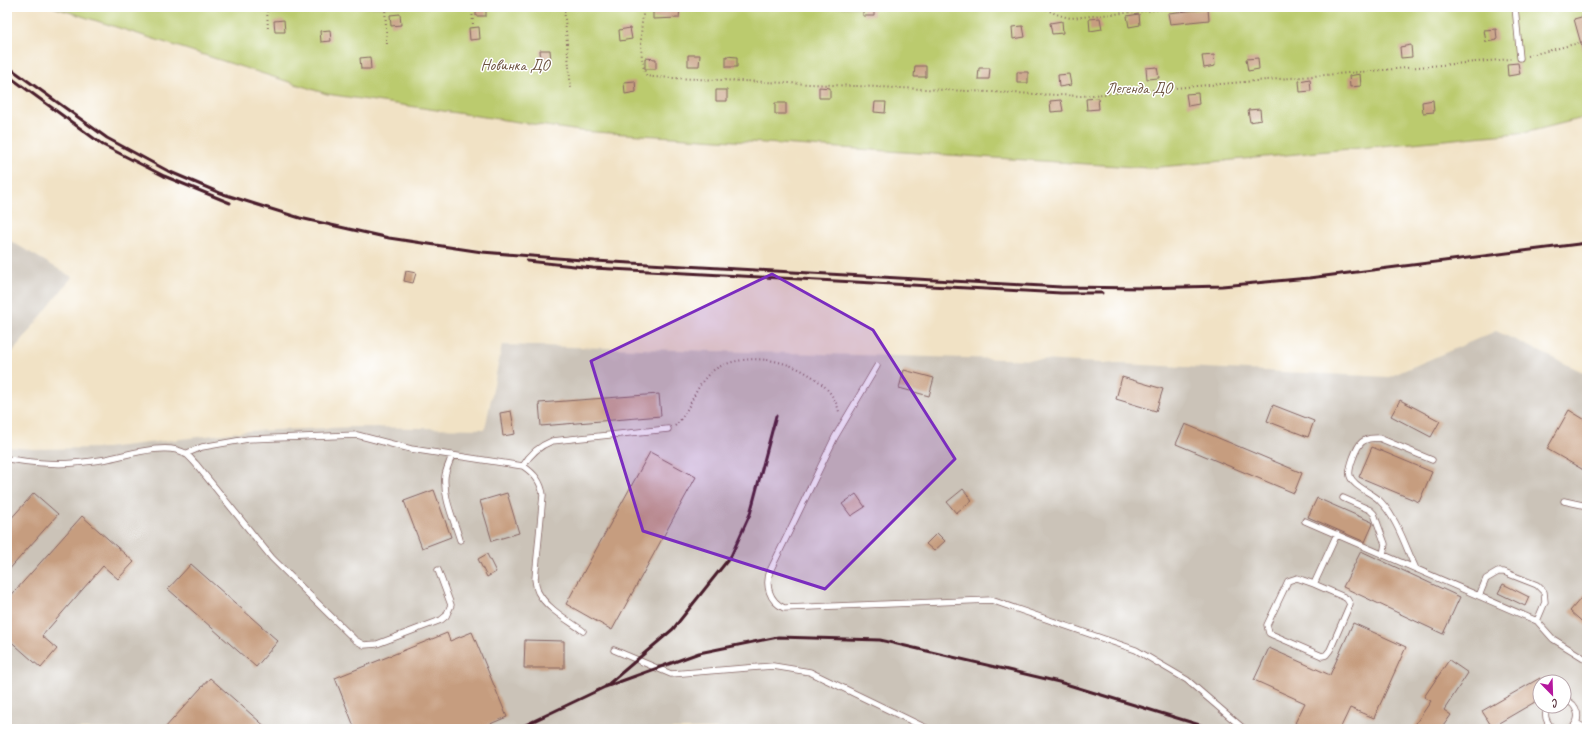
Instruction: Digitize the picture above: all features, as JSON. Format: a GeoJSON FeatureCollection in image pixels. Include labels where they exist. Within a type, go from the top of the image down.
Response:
{"type":"FeatureCollection","features":[{"type":"Feature","properties":{"kind":"lane"},"geometry":{"type":"LineString","coordinates":[[1515,7],[1520,58]]}},
{"type":"Feature","properties":{"kind":"lane"},"geometry":{"type":"LineString","coordinates":[[877,366],[834,437],[770,571],[768,578],[770,592],[772,599],[777,605],[784,608],[991,600],[1136,650],[1187,680],[1244,729]]}},
{"type":"Feature","properties":{"kind":"lane"},"geometry":{"type":"LineString","coordinates":[[523,466],[529,456],[536,450],[552,441],[668,429]]}},
{"type":"Feature","properties":{"kind":"lane"},"geometry":{"type":"LineString","coordinates":[[185,454],[202,447],[248,439],[357,435],[411,449],[523,466],[532,472],[538,480],[543,495],[535,580],[536,590],[543,600],[561,616],[584,631]]}},
{"type":"Feature","properties":{"kind":"lane"},"geometry":{"type":"LineString","coordinates":[[1416,569],[1396,525],[1386,508],[1373,495],[1353,482],[1349,470],[1358,446],[1362,442],[1371,438],[1379,438],[1432,460]]}},
{"type":"Feature","properties":{"kind":"lane"},"geometry":{"type":"LineString","coordinates":[[7,459],[31,462],[72,463],[106,459],[143,451],[175,450],[185,454],[196,464],[272,558],[355,640],[364,645],[377,644],[441,620],[446,616],[451,605],[438,570]]}},
{"type":"Feature","properties":{"kind":"lane"},"geometry":{"type":"LineString","coordinates":[[452,455],[445,474],[444,485],[446,497],[460,540]]}},
{"type":"Feature","properties":{"kind":"lane"},"geometry":{"type":"LineString","coordinates":[[1343,498],[1370,510],[1374,514],[1384,540],[1385,549],[1383,555]]}},
{"type":"Feature","properties":{"kind":"lane"},"geometry":{"type":"LineString","coordinates":[[1564,501],[1587,506]]}},
{"type":"Feature","properties":{"kind":"lane"},"geometry":{"type":"LineString","coordinates":[[1305,521],[1537,621],[1553,639],[1587,660]]}},
{"type":"Feature","properties":{"kind":"lane"},"geometry":{"type":"LineString","coordinates":[[1314,584],[1337,534]]}},
{"type":"Feature","properties":{"kind":"lane"},"geometry":{"type":"LineString","coordinates":[[1479,596],[1486,579],[1498,572],[1504,572],[1537,586],[1544,592],[1545,602],[1537,621]]}},
{"type":"Feature","properties":{"kind":"lane"},"geometry":{"type":"LineString","coordinates":[[1297,578],[1314,584],[1344,597],[1350,604],[1330,650],[1326,655],[1322,656],[1272,635],[1269,632],[1267,625],[1288,581],[1297,578]]}},
{"type":"Feature","properties":{"kind":"lane"},"geometry":{"type":"LineString","coordinates":[[614,650],[671,674],[773,666],[810,672],[928,729]]}},
{"type":"Feature","properties":{"kind":"lane"},"geometry":{"type":"LineString","coordinates":[[1570,729],[1576,723],[1578,715],[1572,702]]}},
{"type":"Feature","properties":{"kind":"lane"},"geometry":{"type":"LineString","coordinates":[[1546,714],[1548,724],[1553,729]]}},
{"type":"Feature","properties":{"kind":"lane"},"geometry":{"type":"LineString","coordinates":[[1576,723],[1586,729]]}},
{"type":"Feature","properties":{"kind":"path"},"geometry":{"type":"LineString","coordinates":[[267,7],[268,31]]}},
{"type":"Feature","properties":{"kind":"path"},"geometry":{"type":"LineString","coordinates":[[385,7],[387,45]]}},
{"type":"Feature","properties":{"kind":"path"},"geometry":{"type":"LineString","coordinates":[[472,7],[473,25]]}},
{"type":"Feature","properties":{"kind":"path"},"geometry":{"type":"LineString","coordinates":[[564,7],[571,90]]}},
{"type":"Feature","properties":{"kind":"path"},"geometry":{"type":"LineString","coordinates":[[645,7],[641,22],[643,67],[647,76],[1081,96],[1520,58],[1587,41]]}},
{"type":"Feature","properties":{"kind":"path"},"geometry":{"type":"LineString","coordinates":[[1043,7],[1057,15],[1071,18],[1188,7]]}},
{"type":"Feature","properties":{"kind":"path"},"geometry":{"type":"LineString","coordinates":[[668,429],[677,424],[709,374],[718,367],[744,360],[779,362],[802,370],[814,377],[827,390],[836,403],[839,416]]}},
{"type":"Feature","properties":{"kind":"highlighted area"},"geometry":{"type":"Polygon","coordinates":[[[772,274],[873,330],[955,459],[825,589],[643,531],[591,361],[772,274]]]}},
{"type":"Feature","properties":{"kind":"shaded area"},"geometry":{"type":"Polygon","coordinates":[[[7,239],[72,277],[7,359],[7,239]]]}},
{"type":"Feature","properties":{"kind":"shaded area"},"geometry":{"type":"Polygon","coordinates":[[[1496,331],[1587,374],[1587,729],[7,729],[7,447],[33,449],[106,448],[248,431],[356,427],[485,429],[502,345],[1038,360],[1389,377],[1496,331]]]}},
{"type":"Feature","properties":{"kind":"green space","name":"Легенда ДО"},"geometry":{"type":"Polygon","coordinates":[[[53,7],[1587,7],[1587,117],[1528,132],[1149,168],[580,131],[327,94],[53,7]]]}},
{"type":"Feature","properties":{"kind":"building"},"geometry":{"type":"Polygon","coordinates":[[[476,7],[486,7],[486,16],[476,16],[476,7]]]}},
{"type":"Feature","properties":{"kind":"building"},"geometry":{"type":"Polygon","coordinates":[[[863,7],[874,7],[874,16],[863,16],[863,7]]]}},
{"type":"Feature","properties":{"kind":"building"},"geometry":{"type":"Polygon","coordinates":[[[680,8],[679,18],[653,19],[653,9],[680,8]]]}},
{"type":"Feature","properties":{"kind":"building"},"geometry":{"type":"Polygon","coordinates":[[[1208,9],[1209,20],[1170,24],[1168,13],[1208,9]]]}},
{"type":"Feature","properties":{"kind":"building"},"geometry":{"type":"Polygon","coordinates":[[[400,14],[401,25],[391,26],[390,15],[400,14]]]}},
{"type":"Feature","properties":{"kind":"building"},"geometry":{"type":"Polygon","coordinates":[[[1139,14],[1140,25],[1129,27],[1127,16],[1139,14]]]}},
{"type":"Feature","properties":{"kind":"building"},"geometry":{"type":"Polygon","coordinates":[[[1585,16],[1587,26],[1587,50],[1583,51],[1574,19],[1585,16]]]}},
{"type":"Feature","properties":{"kind":"building"},"geometry":{"type":"Polygon","coordinates":[[[1100,18],[1102,29],[1090,31],[1089,19],[1100,18]]]}},
{"type":"Feature","properties":{"kind":"building"},"geometry":{"type":"Polygon","coordinates":[[[284,20],[285,32],[275,32],[274,21],[284,20]]]}},
{"type":"Feature","properties":{"kind":"building"},"geometry":{"type":"Polygon","coordinates":[[[1062,21],[1063,33],[1052,34],[1050,23],[1062,21]]]}},
{"type":"Feature","properties":{"kind":"building"},"geometry":{"type":"Polygon","coordinates":[[[1023,26],[1025,37],[1013,39],[1012,27],[1023,26]]]}},
{"type":"Feature","properties":{"kind":"building"},"geometry":{"type":"Polygon","coordinates":[[[479,27],[480,39],[470,40],[469,28],[479,27]]]}},
{"type":"Feature","properties":{"kind":"building"},"geometry":{"type":"Polygon","coordinates":[[[630,28],[632,39],[620,41],[619,30],[630,28]]]}},
{"type":"Feature","properties":{"kind":"building"},"geometry":{"type":"Polygon","coordinates":[[[1496,29],[1497,40],[1486,42],[1484,30],[1496,29]]]}},
{"type":"Feature","properties":{"kind":"building"},"geometry":{"type":"Polygon","coordinates":[[[330,30],[331,41],[321,42],[320,31],[330,30]]]}},
{"type":"Feature","properties":{"kind":"building"},"geometry":{"type":"Polygon","coordinates":[[[1411,45],[1412,57],[1401,58],[1400,47],[1411,45]]]}},
{"type":"Feature","properties":{"kind":"building"},"geometry":{"type":"Polygon","coordinates":[[[540,50],[550,50],[551,61],[541,62],[540,50]]]}},
{"type":"Feature","properties":{"kind":"building"},"geometry":{"type":"Polygon","coordinates":[[[688,55],[700,55],[699,66],[688,66],[688,55]]]}},
{"type":"Feature","properties":{"kind":"building"},"geometry":{"type":"Polygon","coordinates":[[[1214,55],[1215,66],[1204,68],[1202,56],[1214,55]]]}},
{"type":"Feature","properties":{"kind":"building"},"geometry":{"type":"Polygon","coordinates":[[[726,56],[737,57],[737,67],[726,67],[726,56]]]}},
{"type":"Feature","properties":{"kind":"building"},"geometry":{"type":"Polygon","coordinates":[[[370,57],[371,69],[361,69],[360,58],[370,57]]]}},
{"type":"Feature","properties":{"kind":"building"},"geometry":{"type":"Polygon","coordinates":[[[645,58],[656,59],[656,69],[645,69],[645,58]]]}},
{"type":"Feature","properties":{"kind":"building"},"geometry":{"type":"Polygon","coordinates":[[[1258,58],[1259,69],[1248,71],[1246,59],[1258,58]]]}},
{"type":"Feature","properties":{"kind":"building"},"geometry":{"type":"Polygon","coordinates":[[[1518,63],[1520,74],[1508,76],[1507,64],[1518,63]]]}},
{"type":"Feature","properties":{"kind":"building"},"geometry":{"type":"Polygon","coordinates":[[[915,66],[926,66],[926,77],[914,77],[915,66]]]}},
{"type":"Feature","properties":{"kind":"building"},"geometry":{"type":"Polygon","coordinates":[[[1157,67],[1159,78],[1147,79],[1146,68],[1157,67]]]}},
{"type":"Feature","properties":{"kind":"building"},"geometry":{"type":"Polygon","coordinates":[[[979,68],[990,68],[989,79],[978,79],[979,68]]]}},
{"type":"Feature","properties":{"kind":"building"},"geometry":{"type":"Polygon","coordinates":[[[1017,72],[1028,72],[1028,83],[1017,83],[1017,72]]]}},
{"type":"Feature","properties":{"kind":"building"},"geometry":{"type":"Polygon","coordinates":[[[1069,74],[1071,85],[1059,87],[1058,75],[1069,74]]]}},
{"type":"Feature","properties":{"kind":"building"},"geometry":{"type":"Polygon","coordinates":[[[1360,74],[1361,86],[1350,87],[1349,76],[1360,74]]]}},
{"type":"Feature","properties":{"kind":"building"},"geometry":{"type":"Polygon","coordinates":[[[1310,79],[1311,91],[1300,92],[1299,81],[1310,79]]]}},
{"type":"Feature","properties":{"kind":"building"},"geometry":{"type":"Polygon","coordinates":[[[635,81],[636,92],[625,94],[624,82],[635,81]]]}},
{"type":"Feature","properties":{"kind":"building"},"geometry":{"type":"Polygon","coordinates":[[[819,87],[830,88],[830,98],[819,98],[819,87]]]}},
{"type":"Feature","properties":{"kind":"building"},"geometry":{"type":"Polygon","coordinates":[[[716,90],[727,90],[727,101],[716,101],[716,90]]]}},
{"type":"Feature","properties":{"kind":"building"},"geometry":{"type":"Polygon","coordinates":[[[1198,93],[1199,104],[1188,106],[1186,94],[1198,93]]]}},
{"type":"Feature","properties":{"kind":"building"},"geometry":{"type":"Polygon","coordinates":[[[1098,98],[1099,109],[1087,110],[1086,99],[1098,98]]]}},
{"type":"Feature","properties":{"kind":"building"},"geometry":{"type":"Polygon","coordinates":[[[1061,100],[1063,111],[1051,112],[1050,101],[1061,100]]]}},
{"type":"Feature","properties":{"kind":"building"},"geometry":{"type":"Polygon","coordinates":[[[1433,100],[1434,112],[1423,113],[1422,102],[1433,100]]]}},
{"type":"Feature","properties":{"kind":"building"},"geometry":{"type":"Polygon","coordinates":[[[875,102],[886,102],[885,113],[874,112],[875,102]]]}},
{"type":"Feature","properties":{"kind":"building"},"geometry":{"type":"Polygon","coordinates":[[[775,103],[786,103],[786,114],[775,114],[775,103]]]}},
{"type":"Feature","properties":{"kind":"building"},"geometry":{"type":"Polygon","coordinates":[[[1260,109],[1261,120],[1250,122],[1248,110],[1260,109]]]}},
{"type":"Feature","properties":{"kind":"building"},"geometry":{"type":"Polygon","coordinates":[[[406,271],[416,273],[413,283],[404,281],[406,271]]]}},
{"type":"Feature","properties":{"kind":"building"},"geometry":{"type":"Polygon","coordinates":[[[904,370],[934,378],[929,396],[899,388],[904,370]]]}},
{"type":"Feature","properties":{"kind":"building"},"geometry":{"type":"Polygon","coordinates":[[[1122,377],[1163,389],[1156,411],[1116,399],[1122,377]]]}},
{"type":"Feature","properties":{"kind":"building"},"geometry":{"type":"Polygon","coordinates":[[[659,394],[661,416],[541,426],[539,403],[659,394]]]}},
{"type":"Feature","properties":{"kind":"building"},"geometry":{"type":"Polygon","coordinates":[[[1400,400],[1440,421],[1431,437],[1391,416],[1400,400]]]}},
{"type":"Feature","properties":{"kind":"building"},"geometry":{"type":"Polygon","coordinates":[[[1273,405],[1314,421],[1308,437],[1267,421],[1273,405]]]}},
{"type":"Feature","properties":{"kind":"building"},"geometry":{"type":"Polygon","coordinates":[[[1569,410],[1587,421],[1587,472],[1547,449],[1569,410]]]}},
{"type":"Feature","properties":{"kind":"building"},"geometry":{"type":"Polygon","coordinates":[[[511,411],[515,434],[503,436],[500,413],[511,411]]]}},
{"type":"Feature","properties":{"kind":"building"},"geometry":{"type":"Polygon","coordinates":[[[1185,424],[1302,473],[1294,493],[1176,444],[1185,424]]]}},
{"type":"Feature","properties":{"kind":"building"},"geometry":{"type":"Polygon","coordinates":[[[1372,447],[1432,472],[1419,502],[1359,477],[1372,447]]]}},
{"type":"Feature","properties":{"kind":"building"},"geometry":{"type":"Polygon","coordinates":[[[650,452],[696,477],[612,630],[566,604],[650,452]]]}},
{"type":"Feature","properties":{"kind":"building"},"geometry":{"type":"Polygon","coordinates":[[[963,489],[972,500],[956,513],[947,502],[963,489]]]}},
{"type":"Feature","properties":{"kind":"building"},"geometry":{"type":"Polygon","coordinates":[[[434,490],[451,537],[422,548],[404,501],[434,490]]]}},
{"type":"Feature","properties":{"kind":"building"},"geometry":{"type":"Polygon","coordinates":[[[34,493],[58,514],[7,572],[7,523],[34,493]]]}},
{"type":"Feature","properties":{"kind":"building"},"geometry":{"type":"Polygon","coordinates":[[[507,493],[519,533],[492,541],[480,501],[507,493]]]}},
{"type":"Feature","properties":{"kind":"building"},"geometry":{"type":"Polygon","coordinates":[[[856,494],[865,507],[851,516],[842,504],[856,494]]]}},
{"type":"Feature","properties":{"kind":"building"},"geometry":{"type":"Polygon","coordinates":[[[1317,498],[1372,522],[1373,524],[1365,542],[1308,517],[1317,498]]]}},
{"type":"Feature","properties":{"kind":"building"},"geometry":{"type":"Polygon","coordinates":[[[82,516],[134,562],[118,579],[103,566],[42,636],[57,649],[41,668],[7,638],[7,600],[82,516]]]}},
{"type":"Feature","properties":{"kind":"building"},"geometry":{"type":"Polygon","coordinates":[[[937,533],[945,541],[934,551],[926,544],[937,533]]]}},
{"type":"Feature","properties":{"kind":"building"},"geometry":{"type":"Polygon","coordinates":[[[1361,551],[1460,597],[1443,634],[1343,587],[1361,551]]]}},
{"type":"Feature","properties":{"kind":"building"},"geometry":{"type":"Polygon","coordinates":[[[487,554],[496,572],[487,577],[478,559],[487,554]]]}},
{"type":"Feature","properties":{"kind":"building"},"geometry":{"type":"Polygon","coordinates":[[[191,564],[278,641],[256,667],[168,589],[191,564]]]}},
{"type":"Feature","properties":{"kind":"building"},"geometry":{"type":"Polygon","coordinates":[[[1503,584],[1529,597],[1525,606],[1498,593],[1503,584]]]}},
{"type":"Feature","properties":{"kind":"building"},"geometry":{"type":"Polygon","coordinates":[[[1587,591],[1587,626],[1570,611],[1587,591]]]}},
{"type":"Feature","properties":{"kind":"building"},"geometry":{"type":"Polygon","coordinates":[[[1353,623],[1406,647],[1374,718],[1350,708],[1340,729],[1309,729],[1295,723],[1305,703],[1254,680],[1269,648],[1330,675],[1353,623]]]}},
{"type":"Feature","properties":{"kind":"building"},"geometry":{"type":"Polygon","coordinates":[[[472,632],[507,717],[478,729],[355,729],[335,678],[447,633],[450,641],[472,632]]]}},
{"type":"Feature","properties":{"kind":"building"},"geometry":{"type":"Polygon","coordinates":[[[525,640],[564,641],[564,668],[524,668],[525,640]]]}},
{"type":"Feature","properties":{"kind":"building"},"geometry":{"type":"Polygon","coordinates":[[[1449,660],[1468,673],[1444,710],[1451,715],[1441,729],[1412,729],[1431,701],[1424,697],[1449,660]]]}},
{"type":"Feature","properties":{"kind":"building"},"geometry":{"type":"Polygon","coordinates":[[[210,678],[268,729],[164,729],[210,678]]]}},
{"type":"Feature","properties":{"kind":"building"},"geometry":{"type":"Polygon","coordinates":[[[1532,683],[1532,704],[1492,727],[1482,711],[1532,683]]]}},
{"type":"Feature","properties":{"kind":"railway"},"geometry":{"type":"LineString","coordinates":[[7,66],[107,138],[168,171],[220,193],[300,218],[389,238],[482,252],[595,261],[1061,287],[1143,288],[1222,286],[1309,278],[1587,243]]}},
{"type":"Feature","properties":{"kind":"railway"},"geometry":{"type":"LineString","coordinates":[[7,75],[103,145],[164,176],[230,203]]}},
{"type":"Feature","properties":{"kind":"railway"},"geometry":{"type":"LineString","coordinates":[[527,261],[593,268],[1061,293],[1102,293]]}},
{"type":"Feature","properties":{"kind":"railway"},"geometry":{"type":"LineString","coordinates":[[517,729],[605,687],[673,629],[731,556],[750,514],[776,416]]}},
{"type":"Feature","properties":{"kind":"railway"},"geometry":{"type":"LineString","coordinates":[[605,687],[699,653],[778,637],[880,640],[1059,682],[1213,729]]}},
{"type":"Feature","properties":{"kind":"park label","name":"Новинка ДО"},"geometry":{"type":"Point","coordinates":[515,64]}}]}
